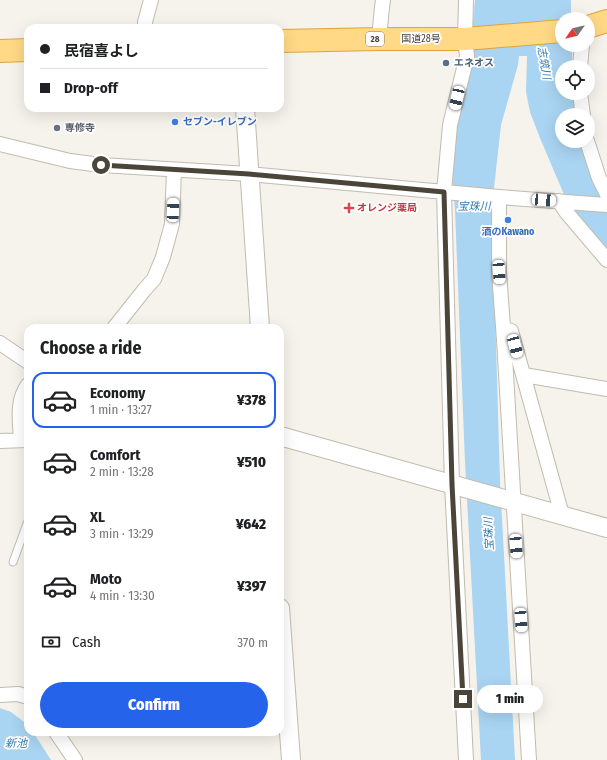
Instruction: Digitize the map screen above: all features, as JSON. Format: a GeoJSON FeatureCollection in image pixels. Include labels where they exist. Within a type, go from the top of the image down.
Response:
{"type":"FeatureCollection","features":[{"type":"Feature","properties":{"kind":"highway"},"geometry":{"type":"LineString","coordinates":[[595,25],[607,22]]}},
{"type":"Feature","properties":{"kind":"highway","name":"国道28号"},"geometry":{"type":"LineString","coordinates":[[284,41],[468,39],[555,32]]}},
{"type":"Feature","properties":{"kind":"highway"},"geometry":{"type":"LineString","coordinates":[[0,51],[24,50]]}},
{"type":"Feature","properties":{"kind":"street"},"geometry":{"type":"LineString","coordinates":[[145,24],[152,0]]}},
{"type":"Feature","properties":{"kind":"street"},"geometry":{"type":"LineString","coordinates":[[380,39],[383,0]]}},
{"type":"Feature","properties":{"kind":"street"},"geometry":{"type":"LineString","coordinates":[[466,0],[468,39],[466,56],[450,125],[447,192],[454,485],[466,760]]}},
{"type":"Feature","properties":{"kind":"street"},"geometry":{"type":"LineString","coordinates":[[245,112],[260,324]]}},
{"type":"Feature","properties":{"kind":"street"},"geometry":{"type":"LineString","coordinates":[[0,144],[70,161],[108,166],[249,174],[499,197],[607,205]]}},
{"type":"Feature","properties":{"kind":"street"},"geometry":{"type":"LineString","coordinates":[[589,148],[599,178],[607,194]]}},
{"type":"Feature","properties":{"kind":"street"},"geometry":{"type":"LineString","coordinates":[[117,324],[144,289],[154,279],[163,257],[172,224],[174,170]]}},
{"type":"Feature","properties":{"kind":"street"},"geometry":{"type":"LineString","coordinates":[[499,197],[499,272],[504,328],[510,500],[524,665],[529,760]]}},
{"type":"Feature","properties":{"kind":"street"},"geometry":{"type":"LineString","coordinates":[[561,201],[567,213],[607,260]]}},
{"type":"Feature","properties":{"kind":"street"},"geometry":{"type":"LineString","coordinates":[[504,328],[511,330],[562,515]]}},
{"type":"Feature","properties":{"kind":"street"},"geometry":{"type":"LineString","coordinates":[[0,343],[24,359]]}},
{"type":"Feature","properties":{"kind":"street"},"geometry":{"type":"LineString","coordinates":[[524,375],[607,389]]}},
{"type":"Feature","properties":{"kind":"street"},"geometry":{"type":"LineString","coordinates":[[0,441],[24,440],[20,411],[24,392]]}},
{"type":"Feature","properties":{"kind":"street"},"geometry":{"type":"LineString","coordinates":[[284,437],[607,528]]}},
{"type":"Feature","properties":{"kind":"street"},"geometry":{"type":"LineString","coordinates":[[284,663],[291,760]]}},
{"type":"Feature","properties":{"kind":"street"},"geometry":{"type":"LineString","coordinates":[[0,695],[18,694],[24,696]]}},
{"type":"Feature","properties":{"kind":"street"},"geometry":{"type":"LineString","coordinates":[[59,736],[75,760]]}},
{"type":"Feature","properties":{"kind":"lane"},"geometry":{"type":"LineString","coordinates":[[13,562],[24,532]]}},
{"type":"Feature","properties":{"kind":"water"},"geometry":{"type":"Polygon","coordinates":[[[475,0],[571,0],[571,12],[555,12],[555,52],[572,52],[572,60],[555,60],[555,100],[575,100],[577,108],[555,108],[555,148],[585,148],[600,197],[607,209],[607,254],[571,211],[530,112],[526,92],[527,56],[519,56],[518,65],[501,125],[492,206],[500,481],[515,760],[481,760],[465,462],[453,183],[454,133],[470,59],[475,0]]]}},
{"type":"Feature","properties":{"kind":"water","name":"新池"},"geometry":{"type":"Polygon","coordinates":[[[0,708],[11,712],[24,722],[24,736],[36,736],[51,760],[0,760],[0,708]]]}},
{"type":"Feature","properties":{"kind":"place","name":"エネオス"},"geometry":{"type":"Point","coordinates":[446,63]}},
{"type":"Feature","properties":{"kind":"place","name":"セブン-イレブン"},"geometry":{"type":"Point","coordinates":[175,122]}},
{"type":"Feature","properties":{"kind":"place","name":"専修寺"},"geometry":{"type":"Point","coordinates":[57,128]}},
{"type":"Feature","properties":{"kind":"place","name":"オレンジ薬局"},"geometry":{"type":"Point","coordinates":[349,208]}},
{"type":"Feature","properties":{"kind":"place","name":"酒のKawano"},"geometry":{"type":"Point","coordinates":[508,220]}},
{"type":"Feature","properties":{"kind":"route"},"geometry":{"type":"LineString","coordinates":[[101,165],[249,174],[444,192],[452,484],[463,699]]}},
{"type":"Feature","properties":{"kind":"water label","name":"志筑川"},"geometry":{"type":"Point","coordinates":[544,63]}},
{"type":"Feature","properties":{"kind":"water label","name":"宝珠川"},"geometry":{"type":"Point","coordinates":[474,206]}},
{"type":"Feature","properties":{"kind":"water label","name":"宝珠川"},"geometry":{"type":"Point","coordinates":[489,534]}}]}
